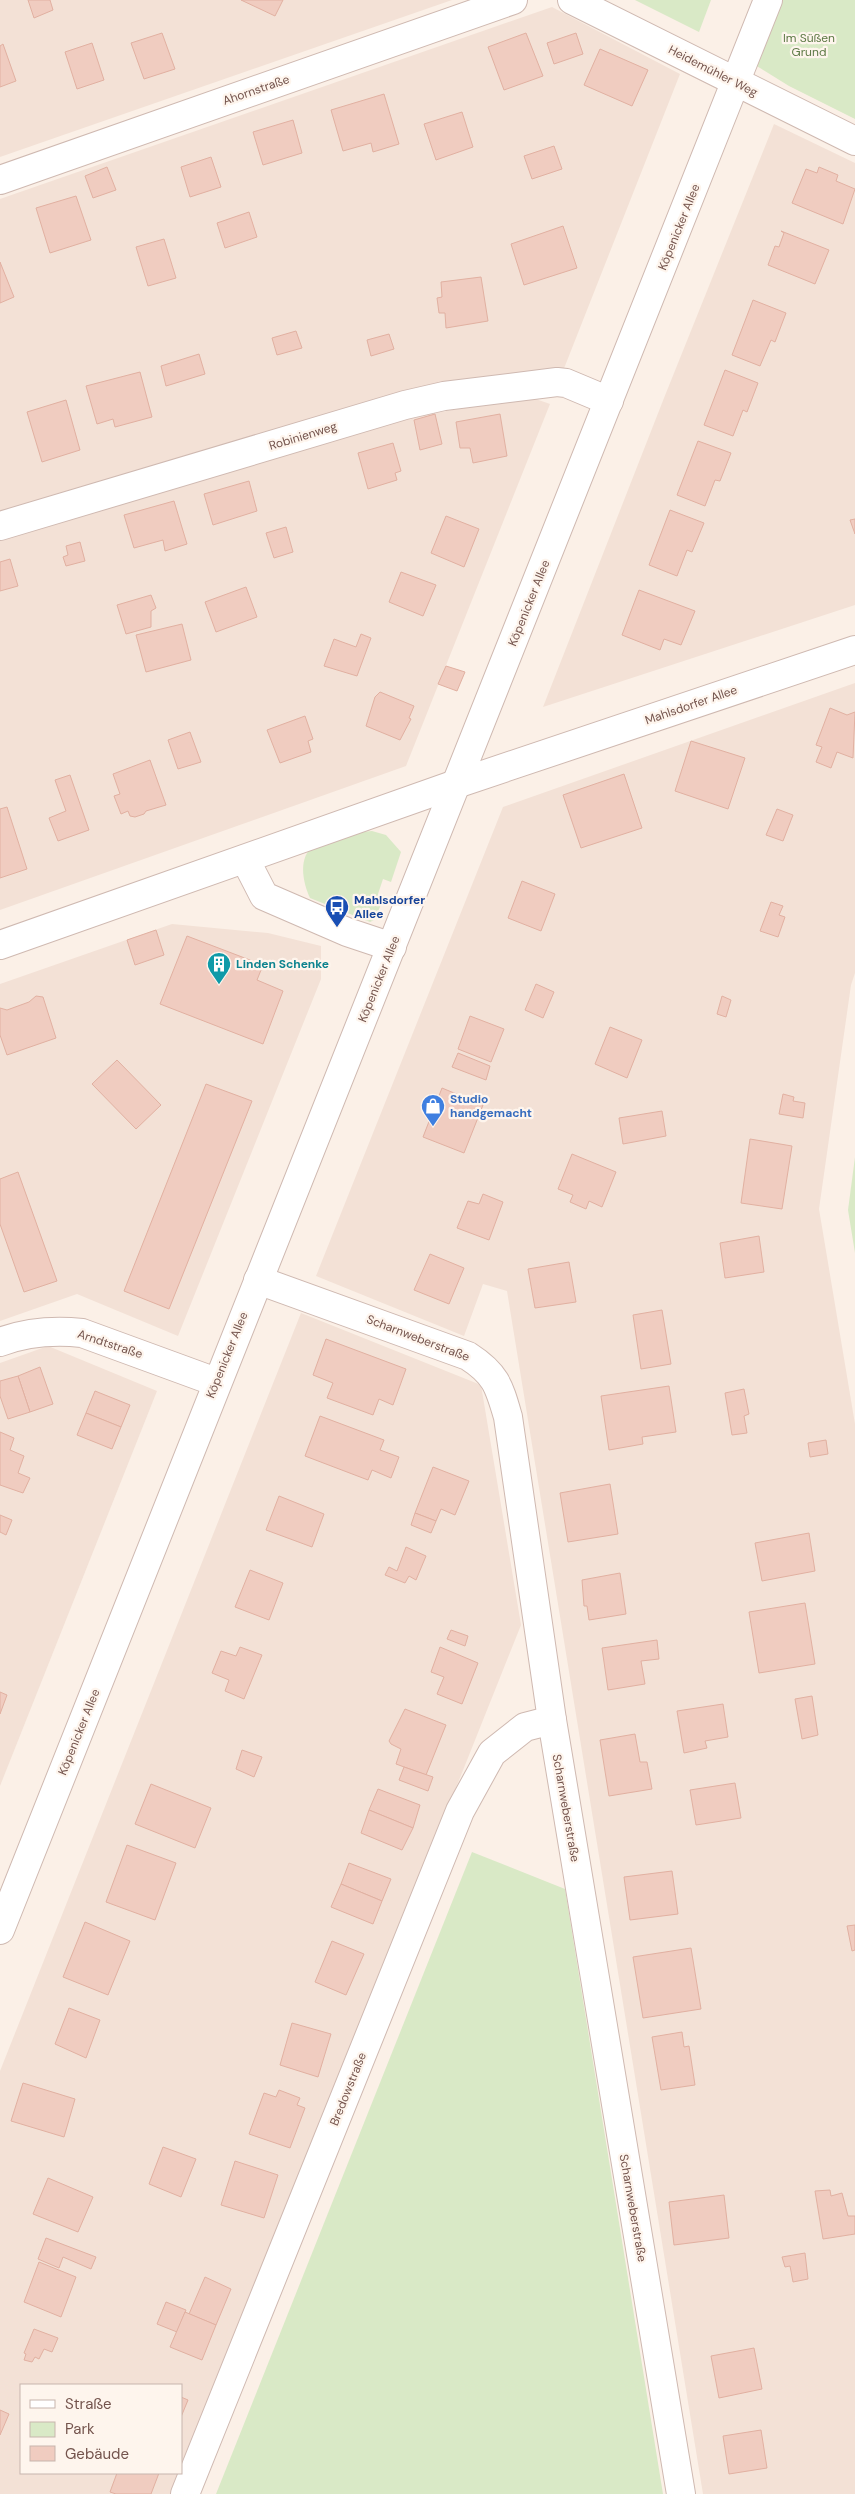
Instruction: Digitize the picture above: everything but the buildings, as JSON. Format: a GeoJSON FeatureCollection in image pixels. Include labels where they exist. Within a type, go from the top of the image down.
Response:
{"type":"FeatureCollection","features":[{"type":"Feature","properties":{"kind":"street","name":"Ahornstraße"},"geometry":{"type":"LineString","coordinates":[[0,180],[512,0]]}},
{"type":"Feature","properties":{"kind":"street","name":"Heidemühler Weg"},"geometry":{"type":"LineString","coordinates":[[572,0],[855,141]]}},
{"type":"Feature","properties":{"kind":"street","name":"Köpenicker Allee"},"geometry":{"type":"LineString","coordinates":[[0,1930],[216,1382],[392,947],[768,0]]}},
{"type":"Feature","properties":{"kind":"street","name":"Robinienweg"},"geometry":{"type":"LineString","coordinates":[[0,526],[405,405],[444,396],[557,382],[566,383],[609,401]]}},
{"type":"Feature","properties":{"kind":"street","name":"Mahlsdorfer Allee"},"geometry":{"type":"LineString","coordinates":[[0,945],[456,784],[855,650]]}},
{"type":"Feature","properties":{"kind":"street"},"geometry":{"type":"LineString","coordinates":[[245,859],[264,896],[347,932],[392,947]]}},
{"type":"Feature","properties":{"kind":"street","name":"Scharnweberstraße"},"geometry":{"type":"LineString","coordinates":[[258,1280],[468,1356],[486,1368],[499,1388],[508,1417],[552,1720],[681,2494]]}},
{"type":"Feature","properties":{"kind":"street","name":"Arndtstraße"},"geometry":{"type":"LineString","coordinates":[[0,1342],[30,1333],[58,1331],[82,1333],[216,1382]]}},
{"type":"Feature","properties":{"kind":"street","name":"Bredowstraße"},"geometry":{"type":"LineString","coordinates":[[185,2494],[460,1811],[492,1753],[524,1727],[552,1720]]}},
{"type":"Feature","properties":{"kind":"shaded area"},"geometry":{"type":"Polygon","coordinates":[[[0,0],[452,0],[0,157],[0,0]]]}},
{"type":"Feature","properties":{"kind":"shaded area"},"geometry":{"type":"Polygon","coordinates":[[[552,7],[680,74],[563,371],[0,512],[0,199],[552,7]]]}},
{"type":"Feature","properties":{"kind":"shaded area"},"geometry":{"type":"Polygon","coordinates":[[[774,124],[855,163],[855,605],[543,707],[664,398],[774,124]]]}},
{"type":"Feature","properties":{"kind":"shaded area"},"geometry":{"type":"Polygon","coordinates":[[[530,397],[550,404],[406,766],[0,910],[0,537],[411,417],[530,397]]]}},
{"type":"Feature","properties":{"kind":"shaded area"},"geometry":{"type":"Polygon","coordinates":[[[855,683],[855,973],[851,985],[819,1209],[855,1424],[855,2494],[703,2494],[507,1291],[483,1284],[464,1336],[316,1276],[503,807],[855,683]]]}},
{"type":"Feature","properties":{"kind":"shaded area"},"geometry":{"type":"Polygon","coordinates":[[[172,924],[268,933],[321,946],[321,979],[178,1336],[77,1294],[0,1321],[0,984],[172,924]]]}},
{"type":"Feature","properties":{"kind":"shaded area"},"geometry":{"type":"Polygon","coordinates":[[[301,1313],[481,1385],[521,1625],[182,2474],[182,2384],[20,2384],[20,2474],[182,2474],[174,2494],[0,2494],[0,2071],[301,1313]]]}},
{"type":"Feature","properties":{"kind":"shaded area"},"geometry":{"type":"Polygon","coordinates":[[[48,1346],[157,1391],[0,1786],[0,1363],[48,1346]]]}},
{"type":"Feature","properties":{"kind":"green space"},"geometry":{"type":"Polygon","coordinates":[[[635,0],[711,0],[699,32],[635,0]]]}},
{"type":"Feature","properties":{"kind":"green space","name":"Im Süßen Grund"},"geometry":{"type":"Polygon","coordinates":[[[777,0],[855,0],[855,119],[789,86],[752,63],[777,0]]]}},
{"type":"Feature","properties":{"kind":"green space"},"geometry":{"type":"Polygon","coordinates":[[[372,831],[386,835],[401,852],[391,882],[383,879],[378,894],[385,896],[374,920],[370,922],[310,898],[305,885],[303,870],[309,850],[322,842],[372,831]]]}},
{"type":"Feature","properties":{"kind":"green space"},"geometry":{"type":"Polygon","coordinates":[[[855,1157],[855,1253],[848,1210],[855,1157]]]}},
{"type":"Feature","properties":{"kind":"green space"},"geometry":{"type":"Polygon","coordinates":[[[472,1852],[565,1889],[663,2494],[216,2494],[472,1852]]]}},
{"type":"Feature","properties":{"kind":"place","name":"Mahlsdorfer Allee"},"geometry":{"type":"Point","coordinates":[337,928]}},
{"type":"Feature","properties":{"kind":"place","name":"Linden Schenke"},"geometry":{"type":"Point","coordinates":[219,985]}},
{"type":"Feature","properties":{"kind":"place","name":"Studio handgemacht"},"geometry":{"type":"Point","coordinates":[433,1127]}}]}
